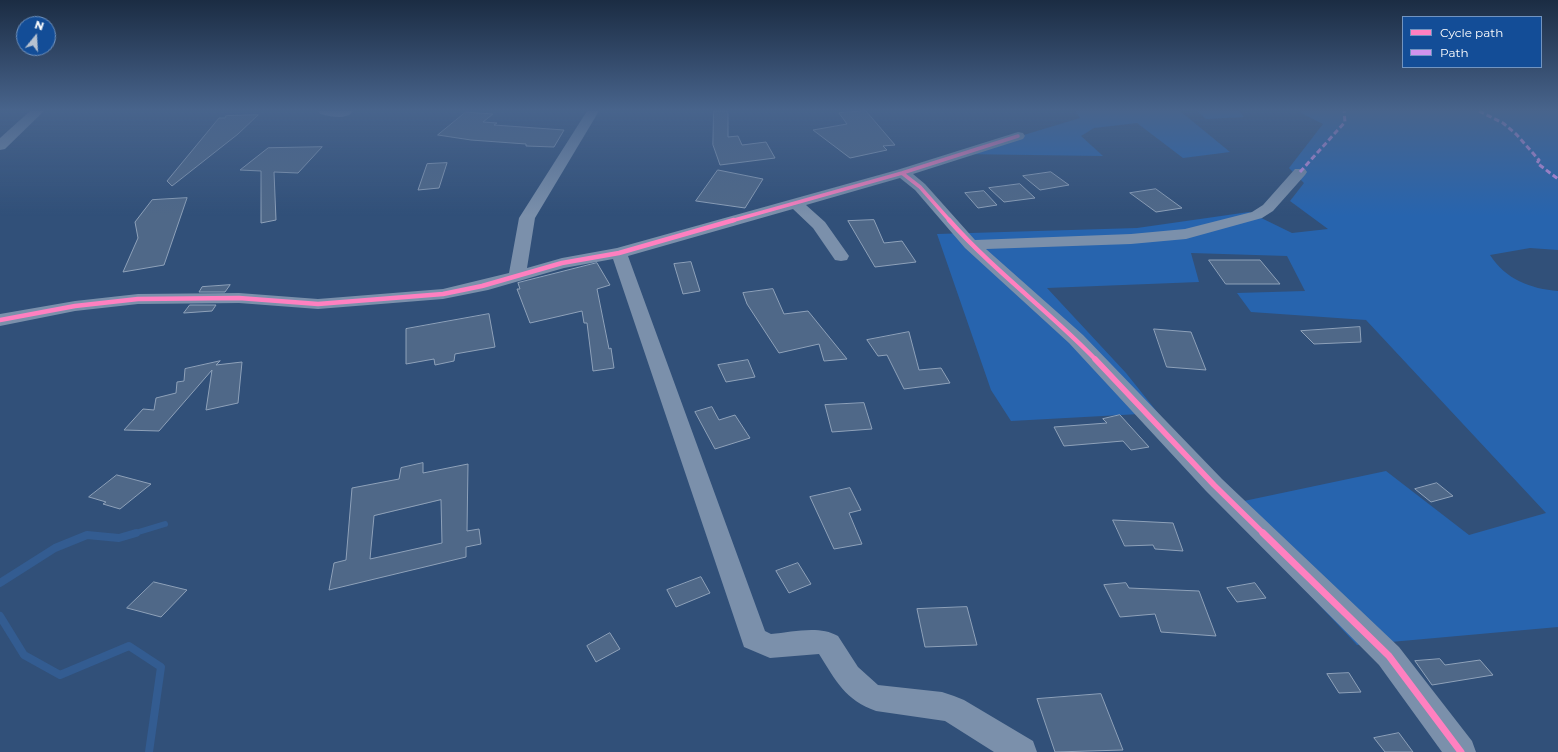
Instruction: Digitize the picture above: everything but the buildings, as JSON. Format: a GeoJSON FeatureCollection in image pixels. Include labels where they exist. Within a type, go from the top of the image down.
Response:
{"type":"FeatureCollection","features":[{"type":"Feature","properties":{"kind":"street"},"geometry":{"type":"LineString","coordinates":[[517,275],[527,218],[571,146]]}},
{"type":"Feature","properties":{"kind":"street"},"geometry":{"type":"LineString","coordinates":[[0,320],[75,306],[138,299],[239,298],[318,304],[387,300],[442,294],[476,288],[517,275],[562,264],[618,253],[902,173],[986,146]]}},
{"type":"Feature","properties":{"kind":"street"},"geometry":{"type":"LineString","coordinates":[[972,245],[1131,239],[1186,234],[1257,215],[1268,208],[1300,172]]}},
{"type":"Feature","properties":{"kind":"street"},"geometry":{"type":"LineString","coordinates":[[902,173],[920,188],[972,245],[1076,339],[1214,485],[1389,656],[1461,752]]}},
{"type":"Feature","properties":{"kind":"street"},"geometry":{"type":"LineString","coordinates":[[796,203],[819,225],[841,256]]}},
{"type":"Feature","properties":{"kind":"street"},"geometry":{"type":"LineString","coordinates":[[618,253],[754,639],[770,646],[823,642],[828,645],[857,686],[866,695],[876,698],[942,706],[954,710],[1022,752]]}},
{"type":"Feature","properties":{"kind":"shaded area"},"geometry":{"type":"Polygon","coordinates":[[[987,146],[1092,146],[1103,156],[961,154],[987,146]]]}},
{"type":"Feature","properties":{"kind":"shaded area"},"geometry":{"type":"Polygon","coordinates":[[[1167,146],[1223,146],[1230,152],[1183,158],[1167,146]]]}},
{"type":"Feature","properties":{"kind":"shaded area"},"geometry":{"type":"Polygon","coordinates":[[[1306,146],[1558,146],[1558,250],[1530,248],[1490,255],[1503,270],[1520,281],[1538,288],[1558,291],[1558,627],[1357,645],[1225,505],[1386,471],[1469,535],[1546,513],[1366,320],[1251,312],[1237,293],[1305,291],[1287,256],[1191,253],[1199,282],[1047,288],[1126,373],[1158,413],[1011,421],[991,390],[937,234],[1137,228],[1249,212],[1292,233],[1328,229],[1290,201],[1304,183],[1289,168],[1306,146]]]}},
{"type":"Feature","properties":{"kind":"waterway"},"geometry":{"type":"LineString","coordinates":[[132,534],[165,524]]}},
{"type":"Feature","properties":{"kind":"waterway"},"geometry":{"type":"LineString","coordinates":[[0,583],[55,548],[87,535],[119,538],[136,533]]}},
{"type":"Feature","properties":{"kind":"waterway"},"geometry":{"type":"LineString","coordinates":[[0,616],[24,655],[60,675],[129,646],[161,667],[149,752]]}},
{"type":"Feature","properties":{"kind":"marked path"},"geometry":{"type":"LineString","coordinates":[[1300,172],[1323,146]]}},
{"type":"Feature","properties":{"kind":"marked path"},"geometry":{"type":"LineString","coordinates":[[1527,146],[1539,160],[1537,163],[1558,179]]}},
{"type":"Feature","properties":{"kind":"cycle path"},"geometry":{"type":"LineString","coordinates":[[0,320],[75,306],[138,299],[239,298],[318,304],[443,294],[482,286],[562,263],[619,253],[902,173],[986,146]]}},
{"type":"Feature","properties":{"kind":"cycle path"},"geometry":{"type":"LineString","coordinates":[[902,173],[920,187],[971,245],[1076,339],[1214,485],[1389,656],[1461,752]]}}]}
